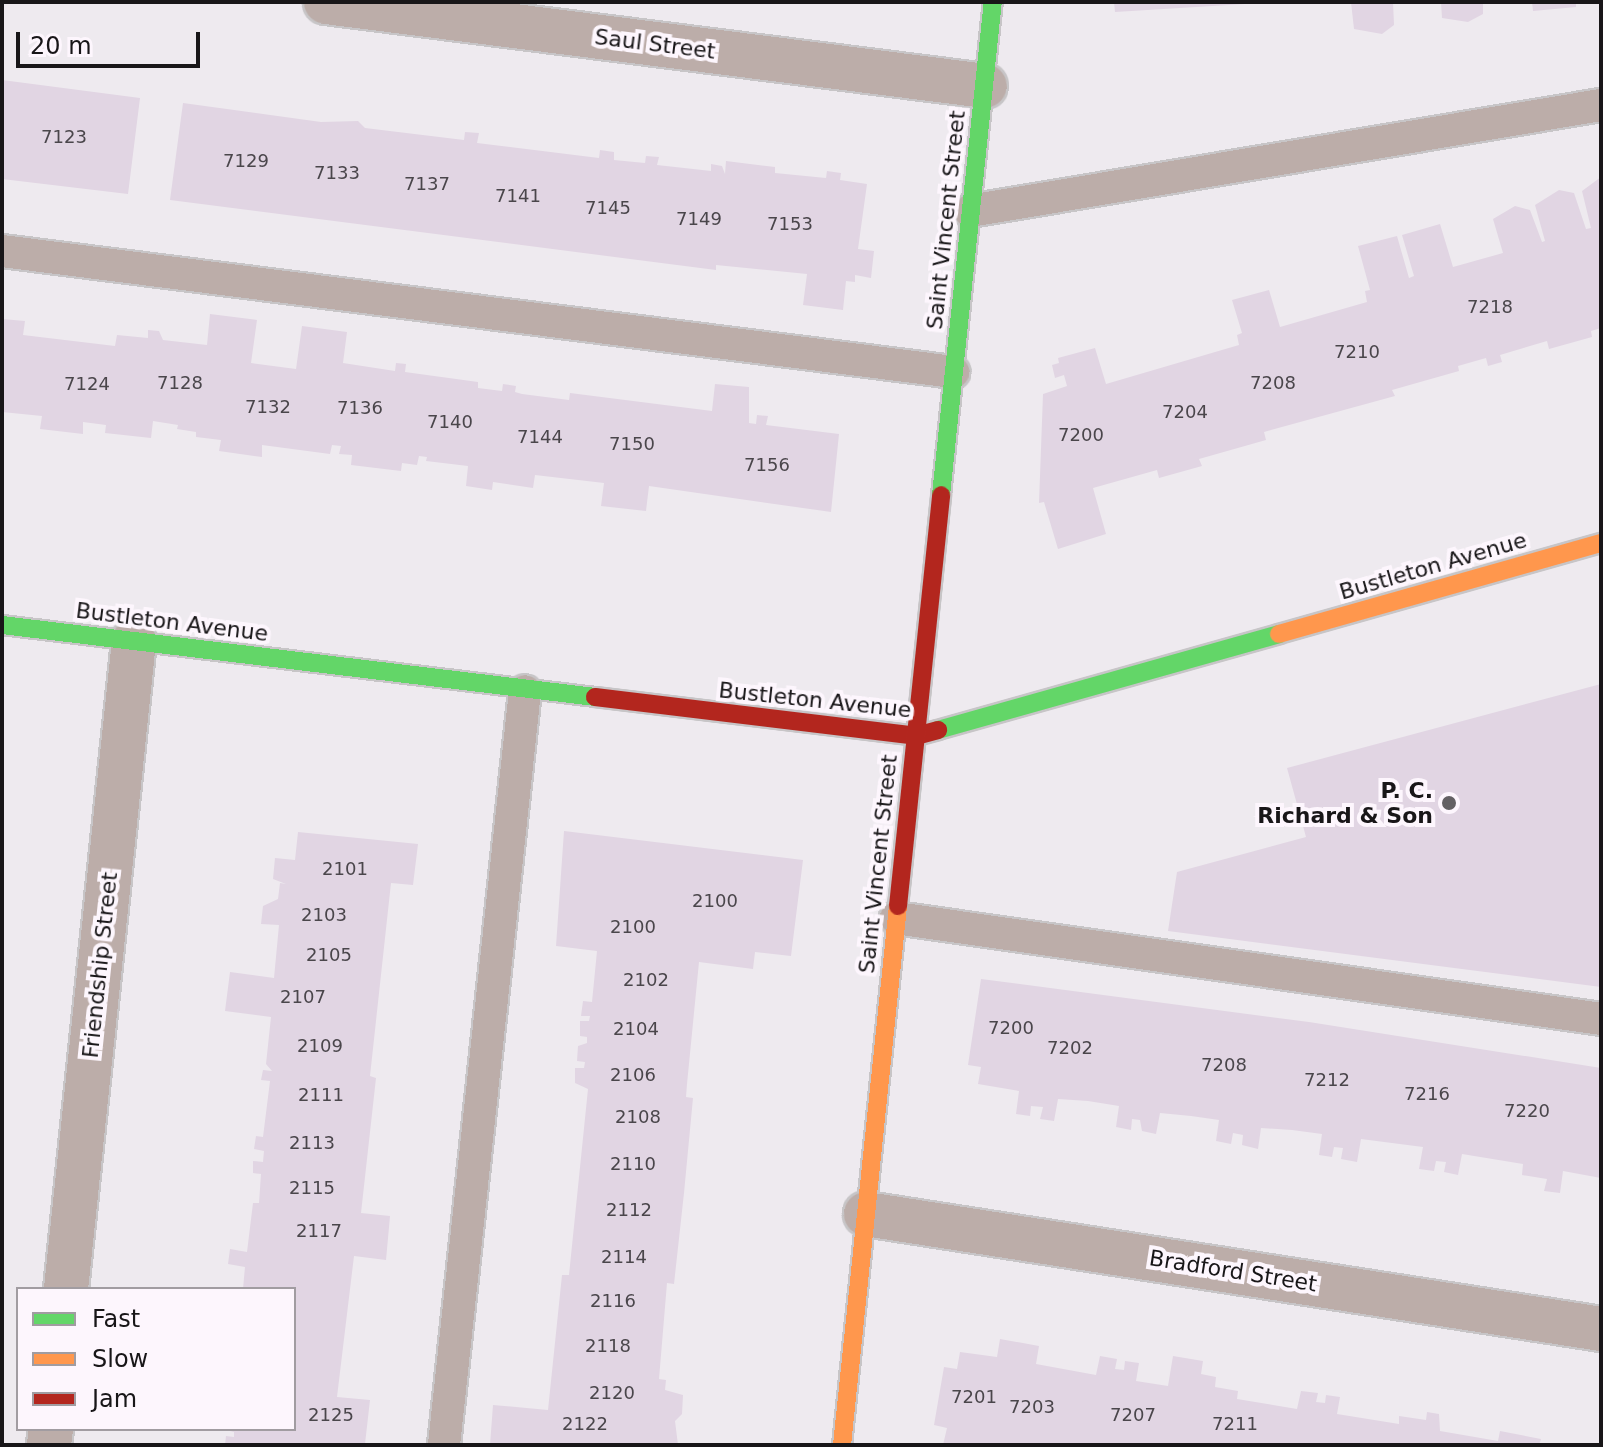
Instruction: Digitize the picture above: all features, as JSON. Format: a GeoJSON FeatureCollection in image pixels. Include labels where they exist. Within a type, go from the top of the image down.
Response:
{"type":"FeatureCollection","features":[{"type":"Feature","properties":{"kind":"main road","name":"Saint Vincent Street"},"geometry":{"type":"LineString","coordinates":[[842,1445],[993,2]]}},
{"type":"Feature","properties":{"kind":"main road","name":"Bustleton Avenue"},"geometry":{"type":"LineString","coordinates":[[2,625],[525,691],[916,736],[1601,543]]}},
{"type":"Feature","properties":{"kind":"street","name":"Saul Street"},"geometry":{"type":"LineString","coordinates":[[326,2],[985,86]]}},
{"type":"Feature","properties":{"kind":"street","name":"Friendship Street"},"geometry":{"type":"LineString","coordinates":[[66,1287],[134,641]]}},
{"type":"Feature","properties":{"kind":"street","name":"Bradford Street"},"geometry":{"type":"LineString","coordinates":[[866,1214],[1601,1329]]}},
{"type":"Feature","properties":{"kind":"lane"},"geometry":{"type":"LineString","coordinates":[[970,211],[1601,105]]}},
{"type":"Feature","properties":{"kind":"lane"},"geometry":{"type":"LineString","coordinates":[[2,251],[953,372]]}},
{"type":"Feature","properties":{"kind":"lane"},"geometry":{"type":"LineString","coordinates":[[444,1445],[525,691]]}},
{"type":"Feature","properties":{"kind":"lane"},"geometry":{"type":"LineString","coordinates":[[896,918],[1601,1019]]}},
{"type":"Feature","properties":{"kind":"building"},"geometry":{"type":"Polygon","coordinates":[[[1114,2],[1245,2],[1245,4],[1115,12],[1114,2]]]}},
{"type":"Feature","properties":{"kind":"building"},"geometry":{"type":"Polygon","coordinates":[[[1351,2],[1393,2],[1394,25],[1382,34],[1354,29],[1351,2]]]}},
{"type":"Feature","properties":{"kind":"building"},"geometry":{"type":"Polygon","coordinates":[[[1441,2],[1483,2],[1483,14],[1468,22],[1442,18],[1441,2]]]}},
{"type":"Feature","properties":{"kind":"building"},"geometry":{"type":"Polygon","coordinates":[[[1532,2],[1576,2],[1576,7],[1533,11],[1532,2]]]}},
{"type":"Feature","properties":{"kind":"building"},"geometry":{"type":"Polygon","coordinates":[[[2,80],[140,98],[128,194],[2,179],[2,80]]]}},
{"type":"Feature","properties":{"kind":"building"},"geometry":{"type":"Polygon","coordinates":[[[183,103],[321,122],[358,121],[365,128],[464,140],[465,132],[479,133],[477,143],[599,158],[600,150],[614,152],[614,160],[645,163],[646,156],[659,157],[657,165],[711,171],[711,164],[722,166],[725,174],[726,161],[775,167],[775,173],[826,178],[827,171],[841,173],[840,180],[867,184],[858,249],[874,251],[871,278],[855,275],[855,282],[846,281],[843,310],[803,305],[807,274],[716,265],[716,270],[170,200],[183,103]]]}},
{"type":"Feature","properties":{"kind":"building"},"geometry":{"type":"Polygon","coordinates":[[[1601,177],[1601,328],[1591,331],[1592,337],[1549,349],[1547,341],[1500,355],[1502,362],[1488,366],[1486,358],[1458,366],[1459,371],[1392,390],[1395,396],[1264,432],[1266,440],[1199,459],[1202,466],[1159,478],[1157,470],[1093,488],[1106,534],[1058,549],[1044,502],[1039,503],[1043,394],[1067,386],[1064,375],[1055,378],[1052,365],[1059,363],[1058,358],[1095,348],[1106,384],[1239,345],[1237,335],[1242,333],[1232,300],[1269,290],[1280,327],[1367,302],[1365,291],[1370,290],[1358,246],[1397,236],[1409,278],[1414,276],[1402,235],[1440,224],[1453,267],[1503,253],[1493,219],[1515,206],[1530,210],[1542,242],[1545,241],[1535,205],[1559,190],[1574,193],[1586,229],[1591,228],[1582,191],[1601,177]]]}},
{"type":"Feature","properties":{"kind":"building"},"geometry":{"type":"Polygon","coordinates":[[[210,314],[257,320],[251,363],[296,369],[302,326],[347,332],[343,363],[395,371],[396,363],[406,364],[405,372],[478,382],[478,388],[502,391],[503,384],[516,386],[515,392],[522,394],[569,400],[570,393],[712,411],[715,384],[749,387],[749,423],[756,424],[757,415],[768,416],[766,425],[839,434],[831,512],[649,486],[646,511],[601,506],[604,483],[535,475],[533,488],[493,482],[492,490],[466,486],[468,466],[426,461],[427,457],[419,456],[417,465],[402,463],[401,471],[351,465],[352,455],[339,454],[341,446],[332,445],[330,454],[262,445],[262,457],[219,451],[221,440],[196,437],[196,432],[177,429],[178,425],[153,421],[151,438],[105,433],[106,425],[83,422],[83,434],[40,429],[42,416],[2,412],[2,319],[25,321],[23,335],[115,346],[117,335],[148,338],[148,330],[159,331],[163,340],[207,345],[210,314]]]}},
{"type":"Feature","properties":{"kind":"building","name":"P. C. Richard & Son"},"geometry":{"type":"Polygon","coordinates":[[[1601,684],[1601,987],[1168,931],[1177,872],[1306,837],[1287,768],[1601,684]]]}},
{"type":"Feature","properties":{"kind":"building"},"geometry":{"type":"Polygon","coordinates":[[[564,831],[803,860],[791,956],[755,952],[753,969],[699,962],[686,1097],[693,1098],[684,1193],[674,1284],[667,1283],[659,1379],[666,1380],[665,1390],[683,1395],[682,1414],[675,1421],[678,1445],[490,1445],[493,1405],[548,1410],[562,1275],[569,1275],[588,1089],[575,1083],[575,1068],[584,1068],[585,1062],[577,1061],[578,1046],[587,1043],[587,1037],[580,1036],[580,1021],[589,1021],[590,1016],[581,1016],[583,1001],[592,1002],[597,951],[556,946],[564,831]]]}},
{"type":"Feature","properties":{"kind":"building"},"geometry":{"type":"Polygon","coordinates":[[[298,832],[418,844],[413,885],[391,883],[370,1076],[376,1078],[361,1213],[390,1216],[386,1260],[354,1256],[337,1397],[370,1400],[365,1444],[225,1445],[226,1436],[234,1437],[234,1432],[230,1431],[296,1431],[296,1287],[243,1287],[245,1267],[228,1264],[230,1249],[247,1252],[253,1203],[259,1203],[261,1174],[253,1173],[253,1161],[263,1162],[264,1151],[254,1149],[256,1136],[263,1137],[270,1081],[261,1080],[263,1070],[272,1071],[266,1064],[271,1017],[225,1011],[230,972],[274,978],[279,925],[261,924],[263,906],[278,899],[280,883],[286,884],[273,879],[275,858],[295,860],[298,832]]]}},
{"type":"Feature","properties":{"kind":"building"},"geometry":{"type":"Polygon","coordinates":[[[981,979],[1309,1022],[1601,1068],[1601,1178],[1563,1171],[1560,1193],[1544,1191],[1547,1179],[1522,1175],[1523,1164],[1462,1154],[1458,1175],[1444,1172],[1446,1162],[1436,1161],[1434,1171],[1419,1169],[1423,1147],[1361,1139],[1357,1162],[1341,1159],[1343,1148],[1334,1147],[1332,1157],[1319,1155],[1322,1134],[1292,1130],[1261,1128],[1258,1149],[1242,1145],[1243,1135],[1233,1133],[1231,1144],[1216,1141],[1219,1120],[1191,1116],[1160,1113],[1156,1134],[1142,1131],[1140,1120],[1132,1119],[1131,1130],[1116,1127],[1119,1106],[1088,1101],[1058,1099],[1054,1121],[1040,1119],[1043,1107],[1031,1106],[1030,1116],[1016,1114],[1019,1091],[978,1084],[981,1067],[968,1065],[981,979]]]}},
{"type":"Feature","properties":{"kind":"building"},"geometry":{"type":"Polygon","coordinates":[[[1000,1339],[1039,1346],[1036,1364],[1096,1375],[1100,1356],[1117,1359],[1115,1369],[1124,1370],[1125,1361],[1139,1363],[1136,1381],[1168,1386],[1173,1356],[1203,1361],[1201,1374],[1216,1377],[1215,1387],[1238,1391],[1237,1399],[1297,1409],[1301,1391],[1318,1393],[1316,1402],[1325,1403],[1326,1395],[1340,1397],[1337,1414],[1399,1424],[1399,1416],[1426,1420],[1427,1412],[1439,1414],[1440,1431],[1498,1441],[1500,1431],[1541,1439],[1539,1445],[943,1445],[947,1428],[934,1425],[944,1367],[957,1369],[960,1352],[997,1357],[1000,1339]]]}},
{"type":"Feature","properties":{"kind":"traffic: fast"},"geometry":{"type":"LineString","coordinates":[[941,495],[993,2]]}},
{"type":"Feature","properties":{"kind":"traffic: fast"},"geometry":{"type":"LineString","coordinates":[[2,625],[595,697]]}},
{"type":"Feature","properties":{"kind":"traffic: fast"},"geometry":{"type":"LineString","coordinates":[[938,730],[1279,634]]}},
{"type":"Feature","properties":{"kind":"traffic: slow"},"geometry":{"type":"LineString","coordinates":[[1279,634],[1601,543]]}},
{"type":"Feature","properties":{"kind":"traffic: slow"},"geometry":{"type":"LineString","coordinates":[[842,1445],[898,906]]}},
{"type":"Feature","properties":{"kind":"traffic: jam"},"geometry":{"type":"LineString","coordinates":[[898,906],[941,495]]}},
{"type":"Feature","properties":{"kind":"traffic: jam"},"geometry":{"type":"LineString","coordinates":[[595,697],[916,736],[938,730]]}},
{"type":"Feature","properties":{"kind":"place","name":"P. C. Richard & Son"},"geometry":{"type":"Point","coordinates":[1449,803]}}]}
